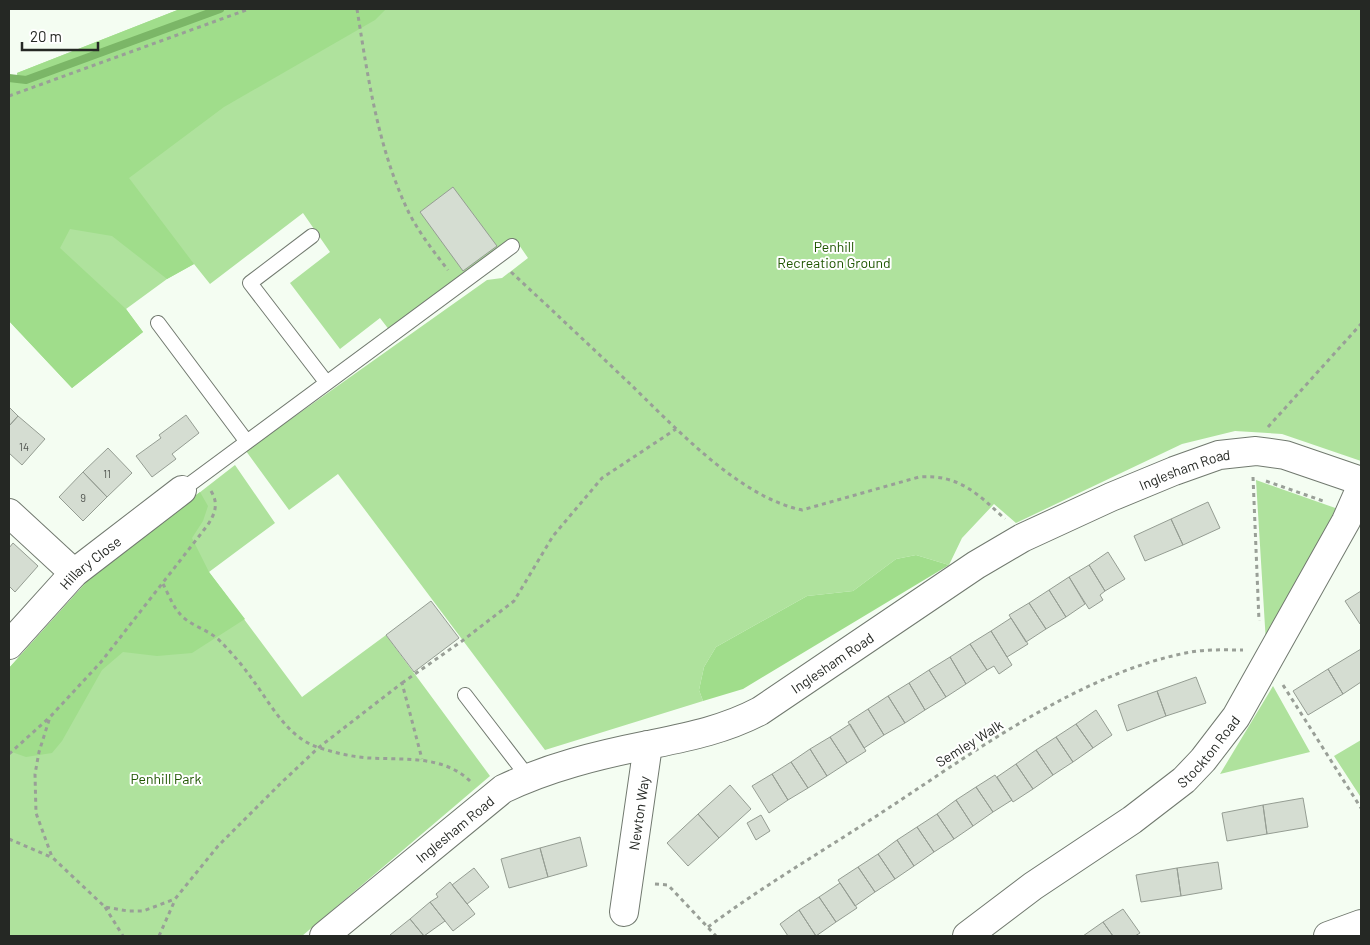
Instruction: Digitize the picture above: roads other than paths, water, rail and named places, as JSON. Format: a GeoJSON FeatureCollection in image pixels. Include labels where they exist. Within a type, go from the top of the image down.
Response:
{"type":"FeatureCollection","features":[{"type":"Feature","properties":{"kind":"street","name":"Inglesham Road"},"geometry":{"type":"LineString","coordinates":[[324,936],[487,800],[503,789],[528,777],[577,761],[716,730],[752,715],[976,564],[1022,538],[1111,497],[1174,470],[1219,455],[1254,464],[1285,455],[1361,482]]}},
{"type":"Feature","properties":{"kind":"street","name":"Hillary Close"},"geometry":{"type":"LineString","coordinates":[[9,645],[74,573],[191,483]]}},
{"type":"Feature","properties":{"kind":"street","name":"Stockton Road"},"geometry":{"type":"LineString","coordinates":[[967,936],[1033,886],[1132,820],[1184,780],[1220,740],[1236,717],[1263,654],[1356,498]]}},
{"type":"Feature","properties":{"kind":"street"},"geometry":{"type":"LineString","coordinates":[[9,513],[74,573]]}},
{"type":"Feature","properties":{"kind":"street","name":"Newton Way"},"geometry":{"type":"LineString","coordinates":[[624,912],[648,745]]}},
{"type":"Feature","properties":{"kind":"street"},"geometry":{"type":"LineString","coordinates":[[1328,936],[1361,924]]}},
{"type":"Feature","properties":{"kind":"lane"},"geometry":{"type":"LineString","coordinates":[[312,236],[250,283],[326,382]]}},
{"type":"Feature","properties":{"kind":"lane"},"geometry":{"type":"LineString","coordinates":[[191,483],[512,246]]}},
{"type":"Feature","properties":{"kind":"lane"},"geometry":{"type":"LineString","coordinates":[[158,323],[247,442]]}},
{"type":"Feature","properties":{"kind":"lane"},"geometry":{"type":"LineString","coordinates":[[465,695],[528,777]]}},
{"type":"Feature","properties":{"kind":"waterway"},"geometry":{"type":"LineString","coordinates":[[9,78],[26,80],[220,9]]}},
{"type":"Feature","properties":{"kind":"park label","name":"Penhill Recreation Ground"},"geometry":{"type":"Point","coordinates":[834,254]}},
{"type":"Feature","properties":{"kind":"park label","name":"Penhill Park"},"geometry":{"type":"Point","coordinates":[166,778]}}]}
